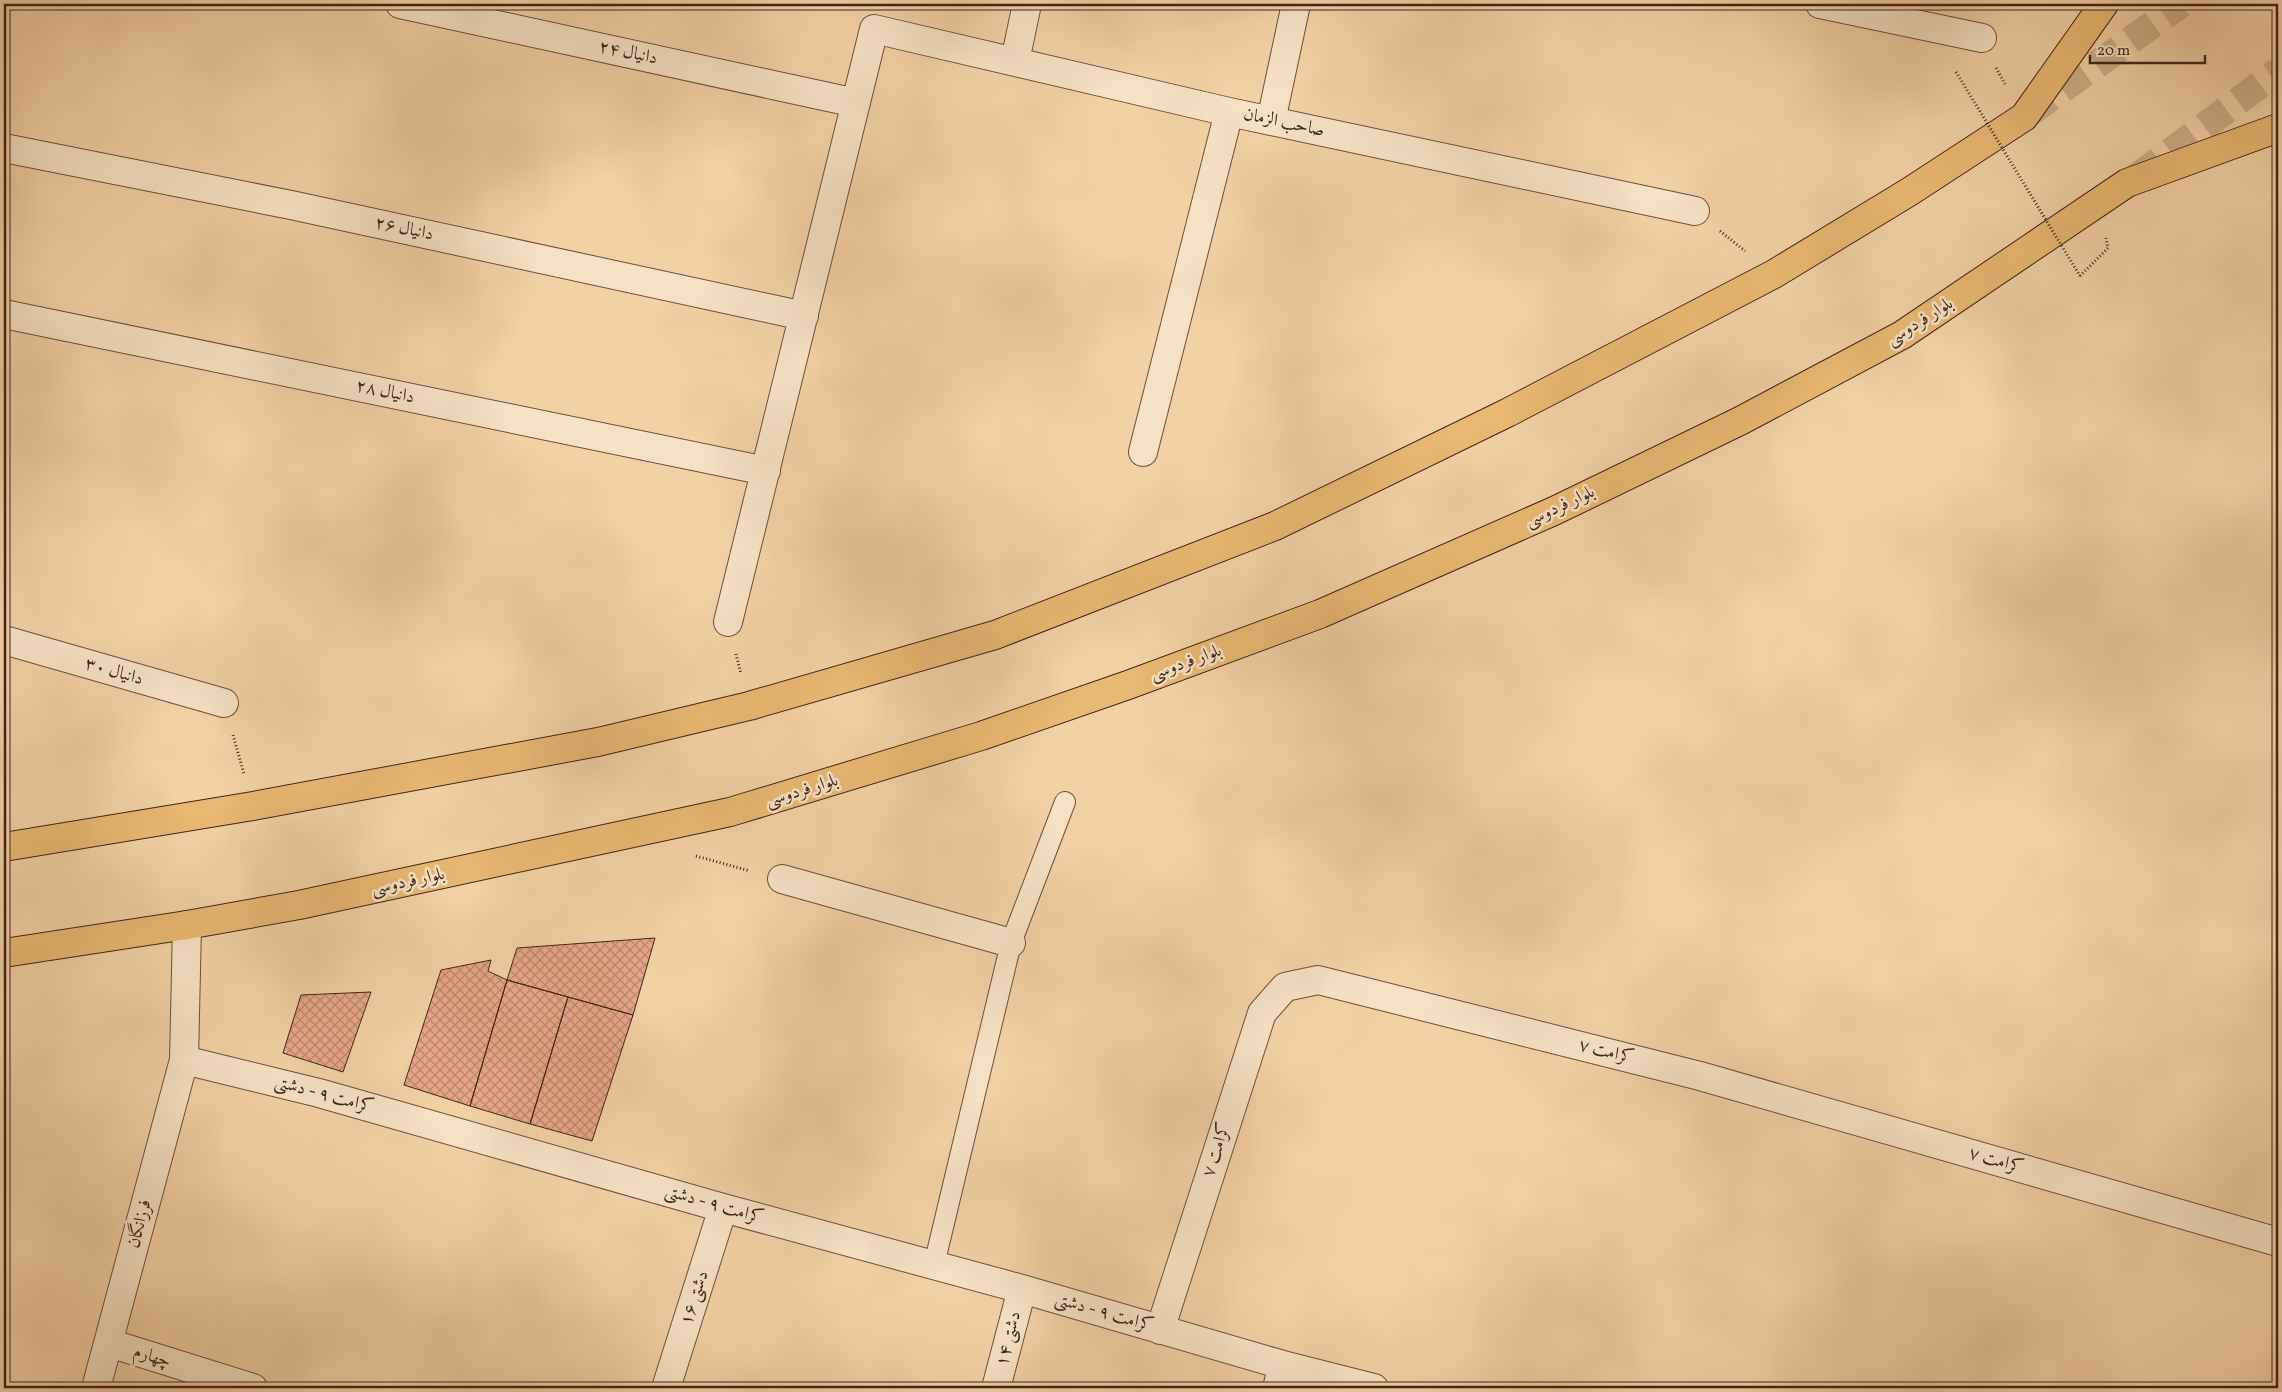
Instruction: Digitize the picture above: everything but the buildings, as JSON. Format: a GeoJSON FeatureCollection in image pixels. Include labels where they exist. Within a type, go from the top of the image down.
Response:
{"type":"FeatureCollection","features":[{"type":"Feature","properties":{"kind":"main road"},"geometry":{"type":"LineString","coordinates":[[4,846],[254,806],[598,742],[749,706],[995,635],[1275,526],[1507,413],[1774,274],[2024,117],[2104,4]]}},
{"type":"Feature","properties":{"kind":"main road","name":"بلوار فردوسی"},"geometry":{"type":"LineString","coordinates":[[4,953],[187,925],[299,905],[730,812],[981,736],[1128,685],[1320,614],[1554,511],[1740,421],[1894,339],[2127,183],[2278,128]]}},
{"type":"Feature","properties":{"kind":"street","name":"دانیال ۲۴"},"geometry":{"type":"LineString","coordinates":[[400,4],[856,103]]}},
{"type":"Feature","properties":{"kind":"street"},"geometry":{"type":"LineString","coordinates":[[1015,61],[1027,4]]}},
{"type":"Feature","properties":{"kind":"street"},"geometry":{"type":"LineString","coordinates":[[1271,120],[1296,4]]}},
{"type":"Feature","properties":{"kind":"street"},"geometry":{"type":"LineString","coordinates":[[1820,4],[1987,49]]}},
{"type":"Feature","properties":{"kind":"street","name":"صاحب الزمان"},"geometry":{"type":"LineString","coordinates":[[856,103],[874,29],[1228,112],[1695,211]]}},
{"type":"Feature","properties":{"kind":"street"},"geometry":{"type":"LineString","coordinates":[[728,622],[856,103]]}},
{"type":"Feature","properties":{"kind":"street"},"geometry":{"type":"LineString","coordinates":[[1143,452],[1228,112]]}},
{"type":"Feature","properties":{"kind":"street","name":"دانیال ۲۶"},"geometry":{"type":"LineString","coordinates":[[4,148],[291,205],[804,316]]}},
{"type":"Feature","properties":{"kind":"street","name":"دانیال ۲۸"},"geometry":{"type":"LineString","coordinates":[[4,314],[766,471]]}},
{"type":"Feature","properties":{"kind":"street","name":"دانیال ۳۰"},"geometry":{"type":"LineString","coordinates":[[4,640],[224,703]]}},
{"type":"Feature","properties":{"kind":"street"},"geometry":{"type":"LineString","coordinates":[[782,879],[1011,943]]}},
{"type":"Feature","properties":{"kind":"street"},"geometry":{"type":"LineString","coordinates":[[184,1060],[187,925]]}},
{"type":"Feature","properties":{"kind":"street","name":"کرامت ۷"},"geometry":{"type":"LineString","coordinates":[[1160,1330],[1262,1013],[1285,987],[1318,980],[1700,1076],[2278,1242]]}},
{"type":"Feature","properties":{"kind":"street","name":"کرامت ۹ - دشتی"},"geometry":{"type":"LineString","coordinates":[[184,1060],[319,1093],[723,1208],[1022,1289],[1160,1330],[1280,1377],[1374,1388]]}},
{"type":"Feature","properties":{"kind":"street","name":"فرزانگان"},"geometry":{"type":"LineString","coordinates":[[96,1388],[184,1060]]}},
{"type":"Feature","properties":{"kind":"street","name":"دشتی ۱۶"},"geometry":{"type":"LineString","coordinates":[[666,1388],[723,1208]]}},
{"type":"Feature","properties":{"kind":"street","name":"دشتی ۱۴"},"geometry":{"type":"LineString","coordinates":[[996,1388],[1022,1289]]}},
{"type":"Feature","properties":{"kind":"street","name":"چهارم"},"geometry":{"type":"LineString","coordinates":[[109,1343],[253,1388]]}},
{"type":"Feature","properties":{"kind":"lane"},"geometry":{"type":"LineString","coordinates":[[934,1265],[1011,943],[1065,802]]}},
{"type":"Feature","properties":{"kind":"path"},"geometry":{"type":"LineString","coordinates":[[1987,49],[2024,117]]}},
{"type":"Feature","properties":{"kind":"path"},"geometry":{"type":"LineString","coordinates":[[1965,69],[1956,72],[2080,276]]}},
{"type":"Feature","properties":{"kind":"path"},"geometry":{"type":"LineString","coordinates":[[1695,211],[1774,274]]}},
{"type":"Feature","properties":{"kind":"path"},"geometry":{"type":"LineString","coordinates":[[728,622],[749,706]]}},
{"type":"Feature","properties":{"kind":"path"},"geometry":{"type":"LineString","coordinates":[[224,703],[254,806]]}},
{"type":"Feature","properties":{"kind":"path"},"geometry":{"type":"LineString","coordinates":[[689,854],[782,879]]}},
{"type":"Feature","properties":{"kind":"tunnel"},"geometry":{"type":"LineString","coordinates":[[2028,114],[2181,4]]}},
{"type":"Feature","properties":{"kind":"tunnel"},"geometry":{"type":"LineString","coordinates":[[2137,177],[2278,71]]}}]}
